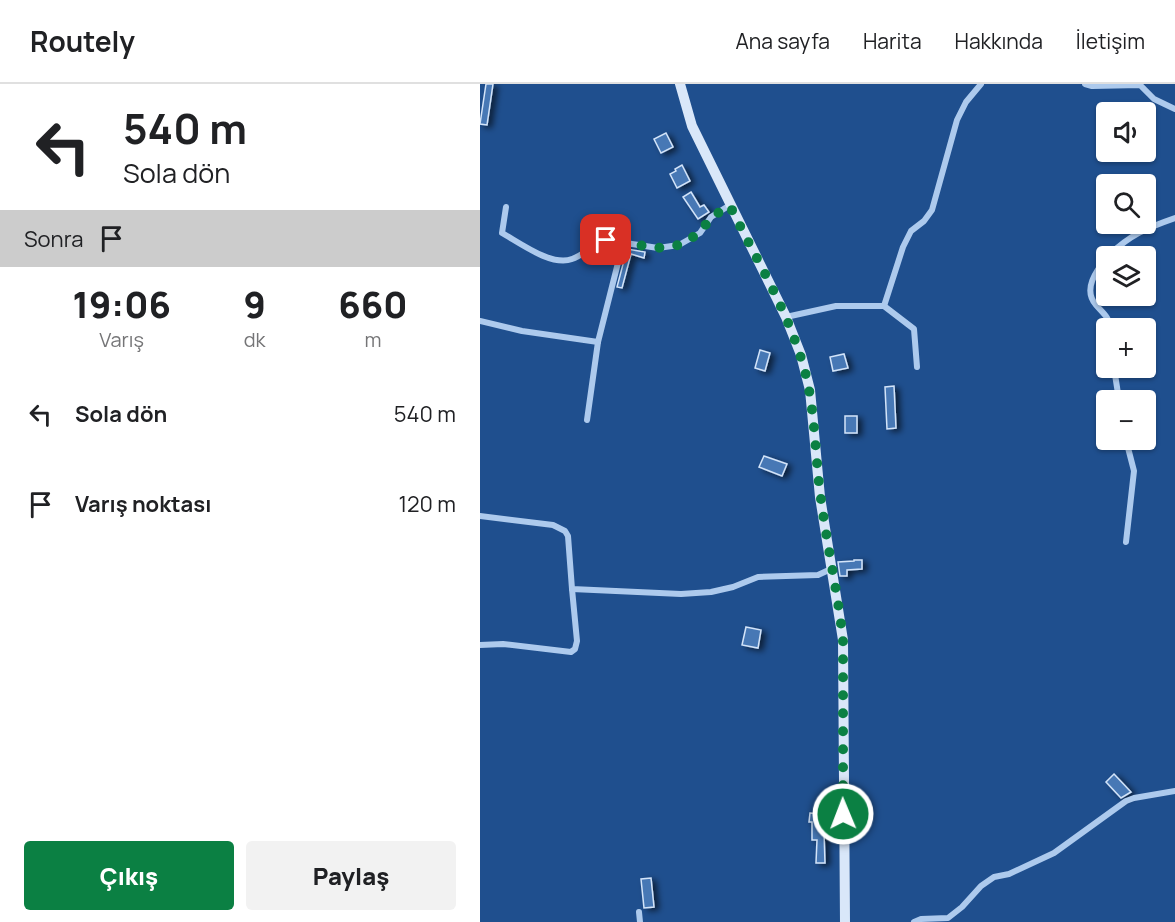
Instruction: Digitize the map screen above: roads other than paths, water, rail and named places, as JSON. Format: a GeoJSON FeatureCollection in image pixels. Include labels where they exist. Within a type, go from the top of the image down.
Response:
{"type":"FeatureCollection","features":[{"type":"Feature","properties":{"kind":"main road"},"geometry":{"type":"LineString","coordinates":[[680,84],[692,126],[786,317],[801,355],[810,390],[820,497],[843,640],[845,922]]}},
{"type":"Feature","properties":{"kind":"street"},"geometry":{"type":"LineString","coordinates":[[884,306],[903,247],[911,231],[924,221],[932,210],[957,120],[966,102],[981,84]]}},
{"type":"Feature","properties":{"kind":"street"},"geometry":{"type":"LineString","coordinates":[[1085,84],[1092,86],[1140,85],[1154,99],[1175,110]]}},
{"type":"Feature","properties":{"kind":"street"},"geometry":{"type":"LineString","coordinates":[[506,207],[502,233],[553,260],[572,260],[598,242],[606,240],[658,248],[679,245],[700,233],[711,217],[730,206]]}},
{"type":"Feature","properties":{"kind":"street"},"geometry":{"type":"LineString","coordinates":[[1119,246],[1143,229],[1175,218]]}},
{"type":"Feature","properties":{"kind":"street"},"geometry":{"type":"LineString","coordinates":[[586,420],[598,342],[623,243]]}},
{"type":"Feature","properties":{"kind":"street"},"geometry":{"type":"LineString","coordinates":[[1096,272],[1091,293],[1092,300],[1096,304]]}},
{"type":"Feature","properties":{"kind":"street"},"geometry":{"type":"LineString","coordinates":[[786,317],[836,306],[884,306],[914,329],[917,367]]}},
{"type":"Feature","properties":{"kind":"street"},"geometry":{"type":"LineString","coordinates":[[1098,306],[1108,318]]}},
{"type":"Feature","properties":{"kind":"street"},"geometry":{"type":"LineString","coordinates":[[480,321],[522,331],[598,342]]}},
{"type":"Feature","properties":{"kind":"street"},"geometry":{"type":"LineString","coordinates":[[1126,542],[1134,471],[1129,450]]}},
{"type":"Feature","properties":{"kind":"street"},"geometry":{"type":"LineString","coordinates":[[480,516],[552,525],[565,531],[568,536],[577,641],[575,649],[566,652],[503,644],[480,645]]}},
{"type":"Feature","properties":{"kind":"street"},"geometry":{"type":"LineString","coordinates":[[572,589],[665,595],[691,593],[733,587],[758,577],[818,575],[831,569]]}},
{"type":"Feature","properties":{"kind":"street"},"geometry":{"type":"LineString","coordinates":[[914,922],[921,919],[948,918],[962,907],[981,886],[994,877],[1009,874],[1054,853],[1126,801],[1175,791]]}},
{"type":"Feature","properties":{"kind":"street"},"geometry":{"type":"LineString","coordinates":[[639,912],[640,922]]}}]}
